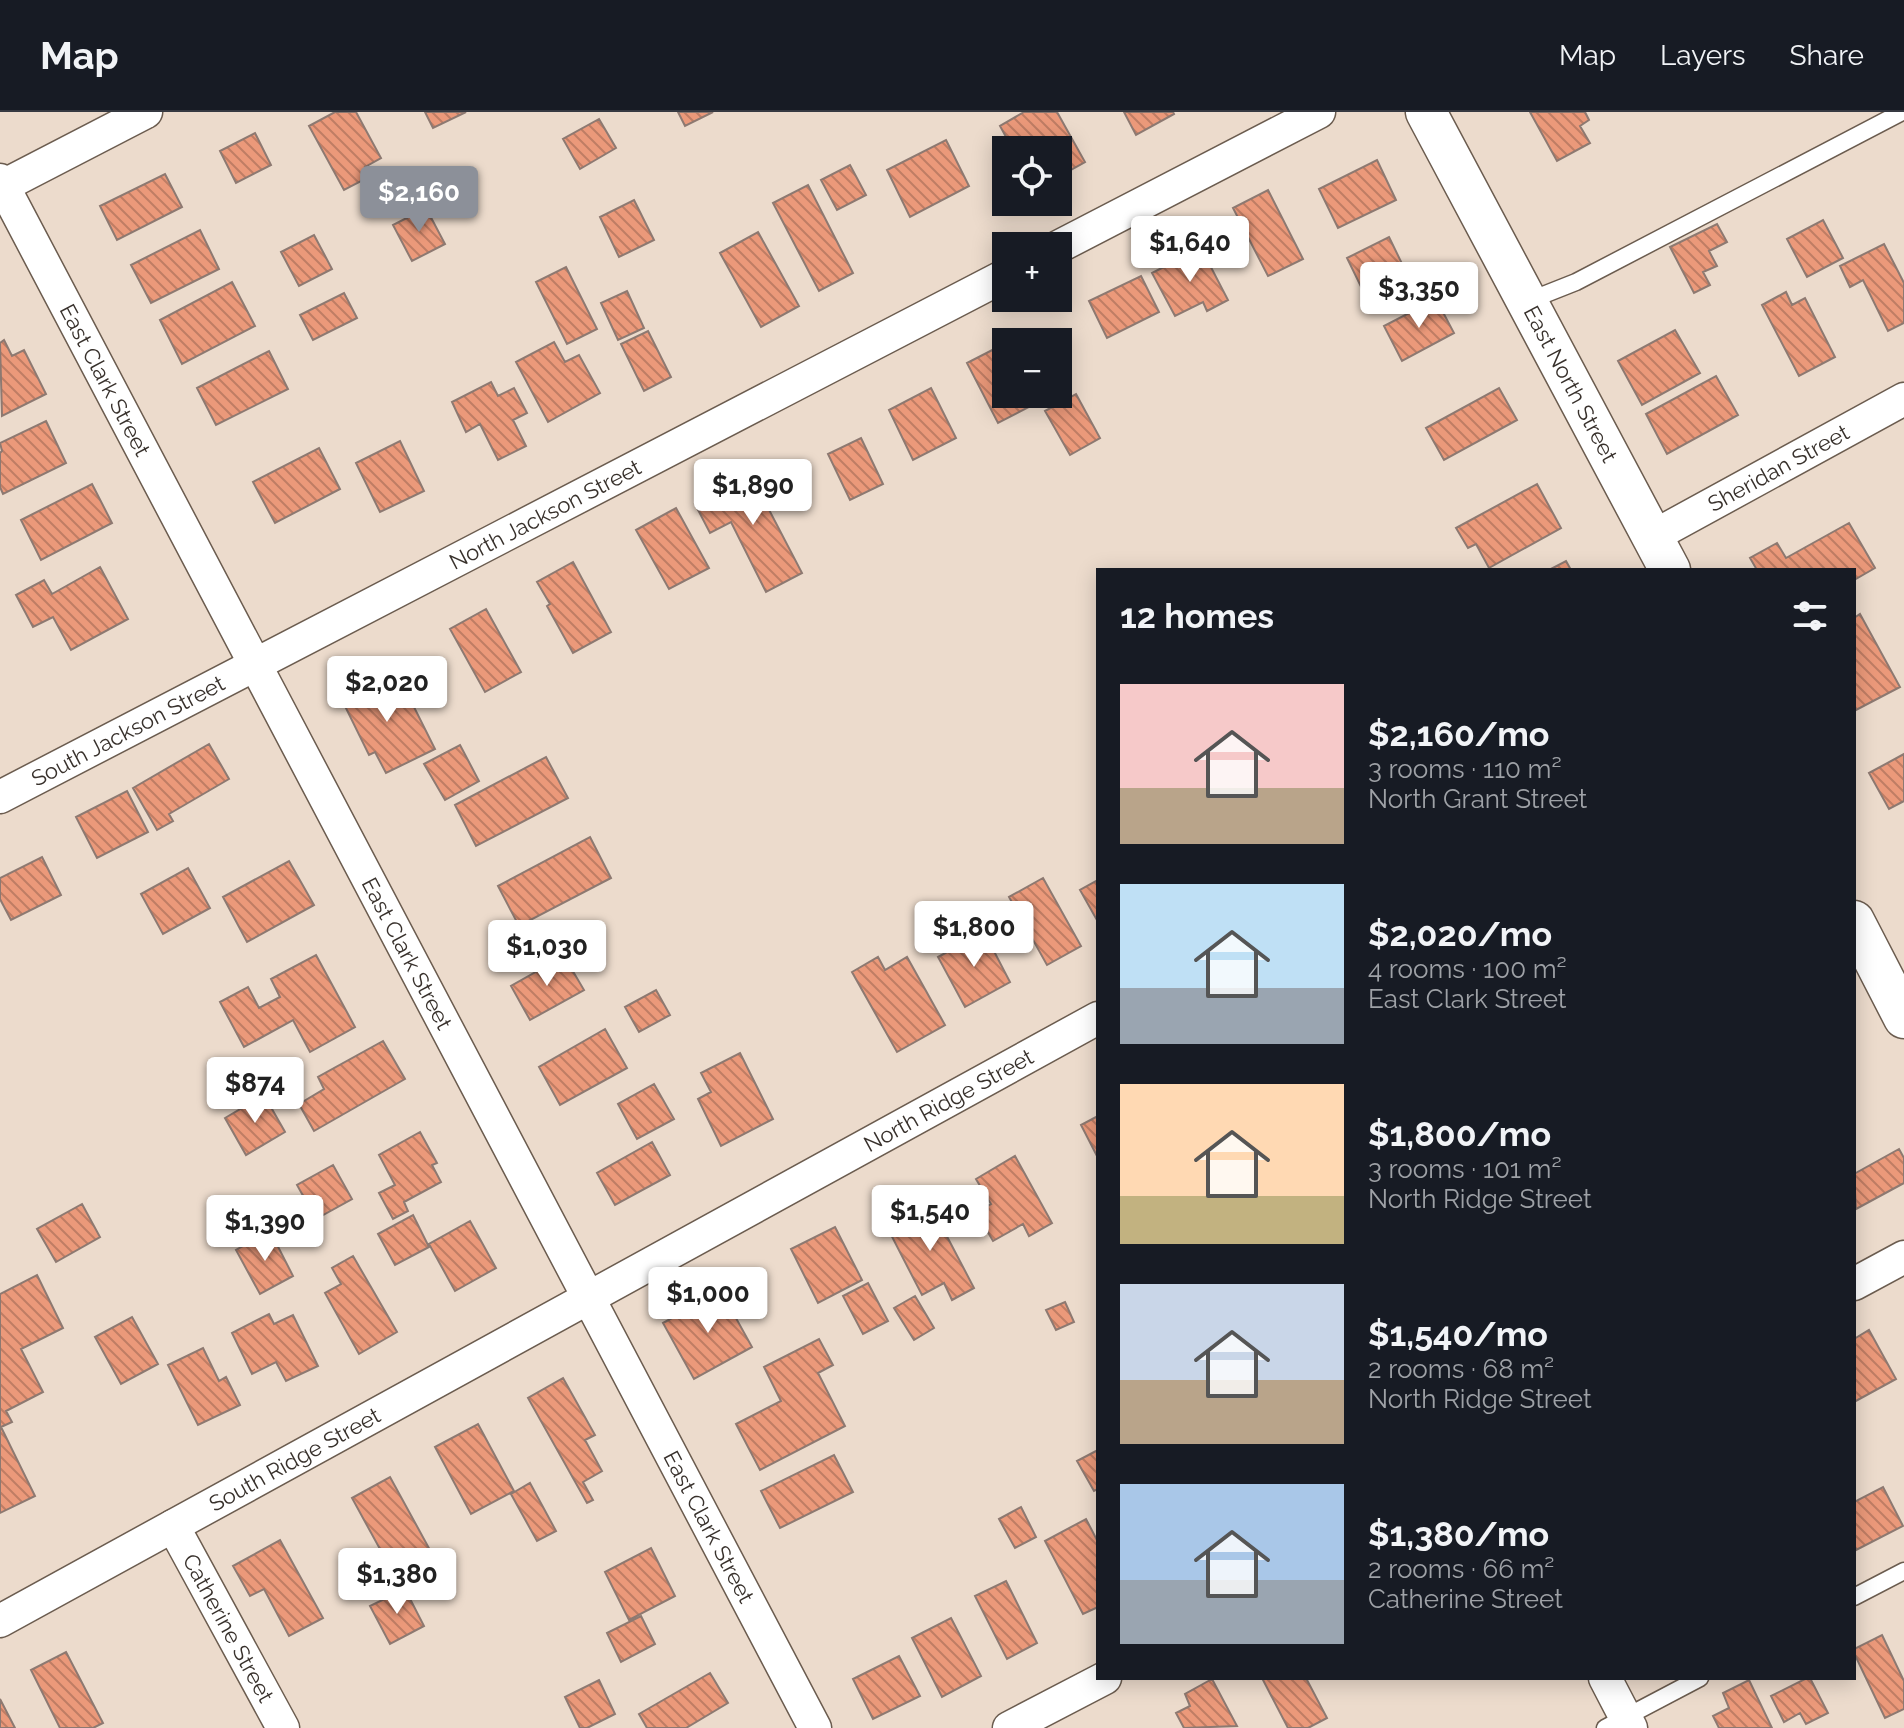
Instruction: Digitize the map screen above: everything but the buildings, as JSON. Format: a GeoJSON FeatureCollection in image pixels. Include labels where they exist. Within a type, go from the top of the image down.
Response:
{"type":"FeatureCollection","features":[{"type":"Feature","properties":{"kind":"street"},"geometry":{"type":"LineString","coordinates":[[1,183],[146,112]]}},
{"type":"Feature","properties":{"kind":"street"},"geometry":{"type":"LineString","coordinates":[[1072,240],[1319,112]]}},
{"type":"Feature","properties":{"kind":"street","name":"East North Street"},"geometry":{"type":"LineString","coordinates":[[1426,112],[1661,554]]}},
{"type":"Feature","properties":{"kind":"street","name":"East Clark Street"},"geometry":{"type":"LineString","coordinates":[[1,183],[815,1728]]}},
{"type":"Feature","properties":{"kind":"street","name":"North Jackson Street"},"geometry":{"type":"LineString","coordinates":[[255,665],[992,282]]}},
{"type":"Feature","properties":{"kind":"street","name":"Sheridan Street"},"geometry":{"type":"LineString","coordinates":[[1661,554],[1904,399]]}},
{"type":"Feature","properties":{"kind":"street","name":"South Jackson Street"},"geometry":{"type":"LineString","coordinates":[[0,797],[255,665]]}},
{"type":"Feature","properties":{"kind":"street"},"geometry":{"type":"LineString","coordinates":[[1856,924],[1894,972],[1904,1018]]}},
{"type":"Feature","properties":{"kind":"street","name":"North Ridge Street"},"geometry":{"type":"LineString","coordinates":[[588,1297],[1096,1019]]}},
{"type":"Feature","properties":{"kind":"street"},"geometry":{"type":"LineString","coordinates":[[1856,1283],[1904,1257]]}},
{"type":"Feature","properties":{"kind":"street","name":"South Ridge Street"},"geometry":{"type":"LineString","coordinates":[[0,1621],[588,1297]]}},
{"type":"Feature","properties":{"kind":"street","name":"Catherine Street"},"geometry":{"type":"LineString","coordinates":[[173,1526],[283,1728]]}},
{"type":"Feature","properties":{"kind":"street"},"geometry":{"type":"LineString","coordinates":[[1009,1728],[1101,1680]]}},
{"type":"Feature","properties":{"kind":"street"},"geometry":{"type":"LineString","coordinates":[[1606,1680],[1621,1724]]}},
{"type":"Feature","properties":{"kind":"lane"},"geometry":{"type":"LineString","coordinates":[[1527,302],[1576,282],[1902,112]]}},
{"type":"Feature","properties":{"kind":"lane"},"geometry":{"type":"LineString","coordinates":[[1856,1596],[1904,1571]]}},
{"type":"Feature","properties":{"kind":"lane"},"geometry":{"type":"LineString","coordinates":[[1621,1724],[1697,1680]]}}]}
